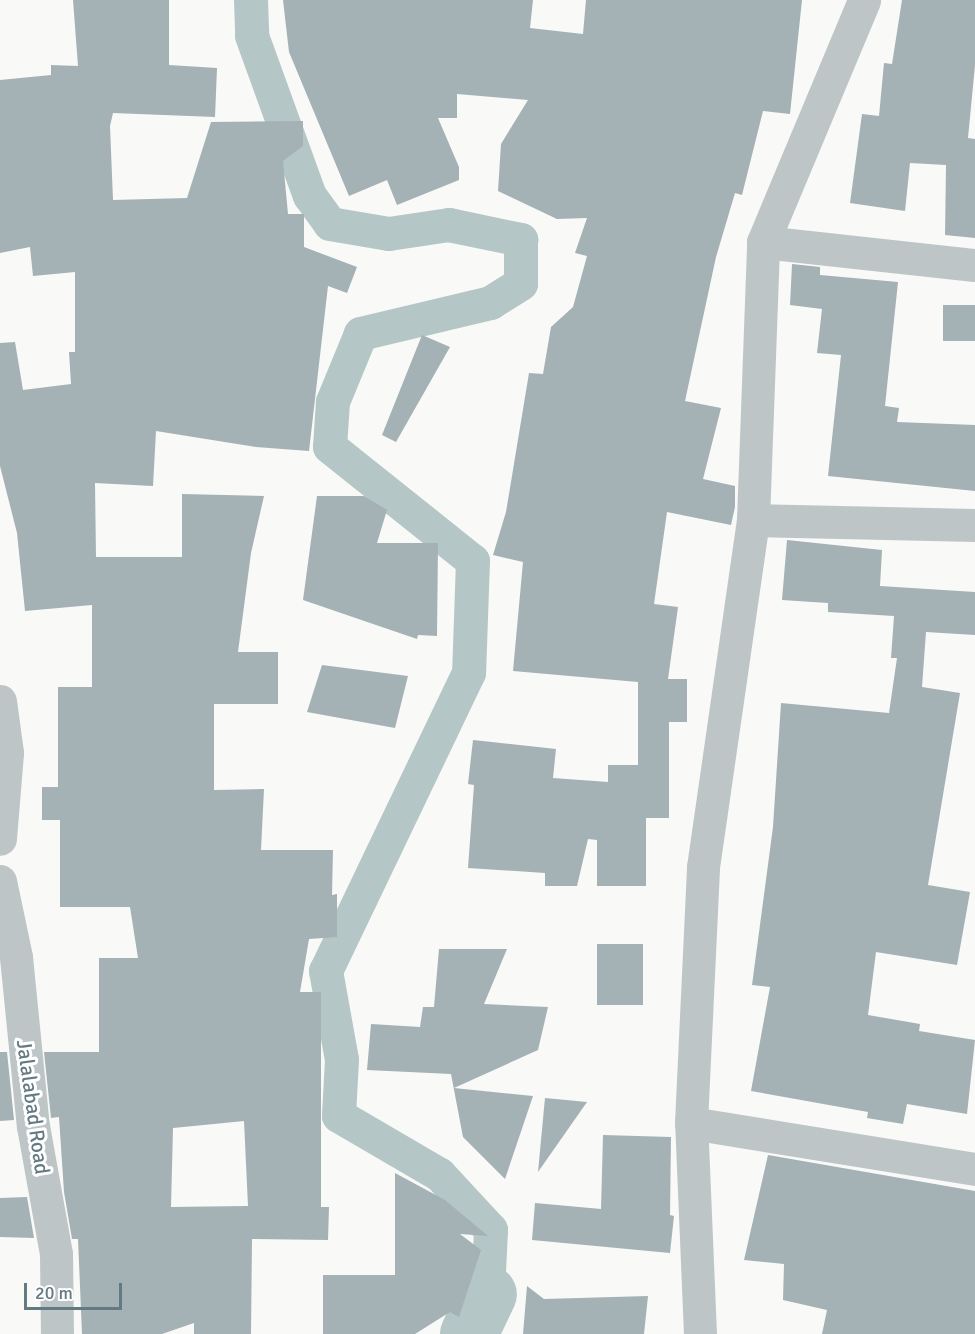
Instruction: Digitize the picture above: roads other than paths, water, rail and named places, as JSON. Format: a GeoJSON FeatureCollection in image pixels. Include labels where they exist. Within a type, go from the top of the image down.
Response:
{"type":"FeatureCollection","features":[{"type":"Feature","properties":{"kind":"street"},"geometry":{"type":"LineString","coordinates":[[699,1334],[691,1123],[703,867],[753,520],[763,242],[864,0]]}},
{"type":"Feature","properties":{"kind":"street"},"geometry":{"type":"LineString","coordinates":[[763,242],[975,265]]}},
{"type":"Feature","properties":{"kind":"street"},"geometry":{"type":"LineString","coordinates":[[753,520],[975,525]]}},
{"type":"Feature","properties":{"kind":"street"},"geometry":{"type":"LineString","coordinates":[[0,701],[7,753],[0,839]]}},
{"type":"Feature","properties":{"kind":"street","name":"Jalalabad Road"},"geometry":{"type":"LineString","coordinates":[[0,881],[16,957],[33,1126],[56,1254],[57,1334]]}},
{"type":"Feature","properties":{"kind":"street"},"geometry":{"type":"LineString","coordinates":[[691,1123],[975,1169]]}},
{"type":"Feature","properties":{"kind":"waterway"},"geometry":{"type":"LineString","coordinates":[[251,0],[252,36],[310,196],[330,224],[389,234],[449,225],[521,240],[521,284],[491,303],[361,334],[333,402],[330,447],[473,561],[469,673],[326,971],[342,1060],[339,1116],[440,1175],[491,1230],[488,1294]]}},
{"type":"Feature","properties":{"kind":"waterway"},"geometry":{"type":"LineString","coordinates":[[469,1334],[488,1294]]}}]}
